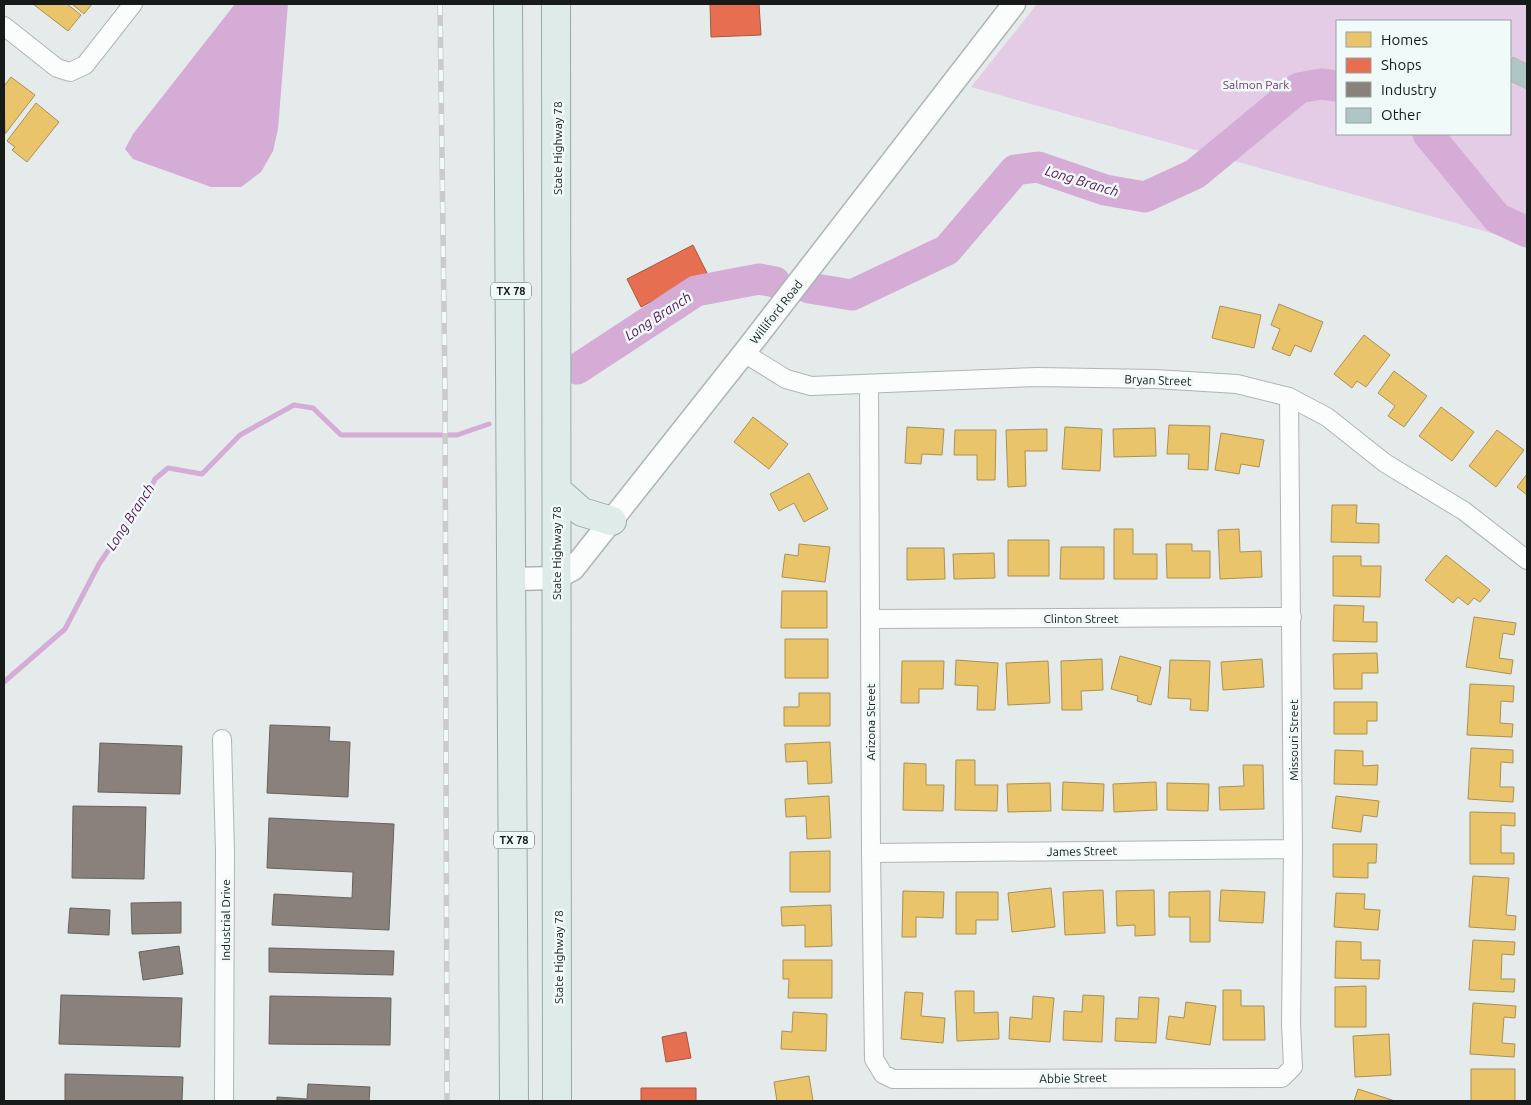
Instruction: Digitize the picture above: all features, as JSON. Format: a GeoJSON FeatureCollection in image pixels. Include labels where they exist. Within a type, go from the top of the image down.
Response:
{"type":"FeatureCollection","features":[{"type":"Feature","properties":{"kind":"main road","name":"TX 78"},"geometry":{"type":"LineString","coordinates":[[508,4],[513,579],[514,1101]]}},
{"type":"Feature","properties":{"kind":"main road","name":"State Highway 78"},"geometry":{"type":"LineString","coordinates":[[556,4],[557,1101]]}},
{"type":"Feature","properties":{"kind":"main road"},"geometry":{"type":"LineString","coordinates":[[557,490],[582,512],[612,521]]}},
{"type":"Feature","properties":{"kind":"street"},"geometry":{"type":"LineString","coordinates":[[4,26],[57,68],[70,72],[85,65],[133,4]]}},
{"type":"Feature","properties":{"kind":"street","name":"Williford Road"},"geometry":{"type":"LineString","coordinates":[[556,578],[573,569],[612,521],[1014,4]]}},
{"type":"Feature","properties":{"kind":"street","name":"Bryan Street"},"geometry":{"type":"LineString","coordinates":[[744,353],[786,379],[812,386],[1038,377],[1155,379],[1238,384],[1289,397],[1327,418],[1385,463],[1464,511],[1527,560]]}},
{"type":"Feature","properties":{"kind":"street","name":"Arizona Street"},"geometry":{"type":"LineString","coordinates":[[869,384],[874,1059]]}},
{"type":"Feature","properties":{"kind":"street","name":"Missouri Street"},"geometry":{"type":"LineString","coordinates":[[1282,1078],[1293,1067],[1291,1024],[1293,848],[1289,397]]}},
{"type":"Feature","properties":{"kind":"street"},"geometry":{"type":"LineString","coordinates":[[513,579],[556,578]]}},
{"type":"Feature","properties":{"kind":"street","name":"Clinton Street"},"geometry":{"type":"LineString","coordinates":[[870,619],[1292,617]]}},
{"type":"Feature","properties":{"kind":"street","name":"Industrial Drive"},"geometry":{"type":"LineString","coordinates":[[222,739],[225,852],[224,1101]]}},
{"type":"Feature","properties":{"kind":"street","name":"James Street"},"geometry":{"type":"LineString","coordinates":[[871,854],[1293,848]]}},
{"type":"Feature","properties":{"kind":"street","name":"Abbie Street"},"geometry":{"type":"LineString","coordinates":[[874,1059],[883,1074],[893,1080],[1282,1078]]}},
{"type":"Feature","properties":{"kind":"green space","name":"Salmon Park"},"geometry":{"type":"Polygon","coordinates":[[[1037,4],[1527,4],[1527,243],[971,87],[1037,4]]]}},
{"type":"Feature","properties":{"kind":"shaded area"},"geometry":{"type":"Polygon","coordinates":[[[235,4],[288,4],[278,129],[273,151],[261,172],[241,187],[211,187],[133,159],[125,149],[133,134],[235,4]]]}},
{"type":"Feature","properties":{"kind":"building: Homes"},"geometry":{"type":"Polygon","coordinates":[[[33,4],[67,4],[81,15],[68,31],[33,4]]]}},
{"type":"Feature","properties":{"kind":"building: Homes"},"geometry":{"type":"Polygon","coordinates":[[[72,4],[92,4],[84,14],[72,4]]]}},
{"type":"Feature","properties":{"kind":"building: Homes"},"geometry":{"type":"Polygon","coordinates":[[[11,77],[35,95],[5,134],[4,86],[11,77]]]}},
{"type":"Feature","properties":{"kind":"building: Homes"},"geometry":{"type":"Polygon","coordinates":[[[36,103],[59,122],[27,162],[12,150],[15,147],[7,141],[36,103]]]}},
{"type":"Feature","properties":{"kind":"building: Homes"},"geometry":{"type":"Polygon","coordinates":[[[1279,304],[1323,322],[1311,352],[1295,345],[1290,356],[1272,349],[1280,329],[1271,325],[1279,304]]]}},
{"type":"Feature","properties":{"kind":"building: Homes"},"geometry":{"type":"Polygon","coordinates":[[[1220,306],[1261,315],[1254,348],[1212,338],[1220,306]]]}},
{"type":"Feature","properties":{"kind":"building: Homes"},"geometry":{"type":"Polygon","coordinates":[[[1364,335],[1390,355],[1366,387],[1357,381],[1352,388],[1334,374],[1364,335]]]}},
{"type":"Feature","properties":{"kind":"building: Homes"},"geometry":{"type":"Polygon","coordinates":[[[1394,371],[1427,396],[1404,427],[1388,416],[1395,406],[1378,393],[1394,371]]]}},
{"type":"Feature","properties":{"kind":"building: Homes"},"geometry":{"type":"Polygon","coordinates":[[[1441,407],[1474,432],[1452,461],[1419,436],[1441,407]]]}},
{"type":"Feature","properties":{"kind":"building: Homes"},"geometry":{"type":"Polygon","coordinates":[[[753,417],[788,444],[769,469],[734,442],[753,417]]]}},
{"type":"Feature","properties":{"kind":"building: Homes"},"geometry":{"type":"Polygon","coordinates":[[[1169,425],[1210,426],[1208,470],[1188,469],[1189,454],[1167,454],[1169,425]]]}},
{"type":"Feature","properties":{"kind":"building: Homes"},"geometry":{"type":"Polygon","coordinates":[[[907,427],[944,429],[942,455],[922,454],[921,464],[905,463],[907,427]]]}},
{"type":"Feature","properties":{"kind":"building: Homes"},"geometry":{"type":"Polygon","coordinates":[[[1065,427],[1102,429],[1100,471],[1062,469],[1065,427]]]}},
{"type":"Feature","properties":{"kind":"building: Homes"},"geometry":{"type":"Polygon","coordinates":[[[1155,428],[1156,456],[1114,457],[1113,429],[1155,428]]]}},
{"type":"Feature","properties":{"kind":"building: Homes"},"geometry":{"type":"Polygon","coordinates":[[[1047,429],[1047,451],[1025,451],[1026,486],[1008,487],[1006,430],[1047,429]]]}},
{"type":"Feature","properties":{"kind":"building: Homes"},"geometry":{"type":"Polygon","coordinates":[[[955,430],[996,430],[995,480],[977,480],[977,455],[954,455],[955,430]]]}},
{"type":"Feature","properties":{"kind":"building: Homes"},"geometry":{"type":"Polygon","coordinates":[[[1497,430],[1524,450],[1496,487],[1469,466],[1497,430]]]}},
{"type":"Feature","properties":{"kind":"building: Homes"},"geometry":{"type":"Polygon","coordinates":[[[1221,433],[1264,440],[1259,467],[1241,464],[1239,474],[1215,470],[1221,433]]]}},
{"type":"Feature","properties":{"kind":"building: Homes"},"geometry":{"type":"Polygon","coordinates":[[[809,473],[828,509],[804,522],[794,503],[779,511],[770,494],[809,473]]]}},
{"type":"Feature","properties":{"kind":"building: Homes"},"geometry":{"type":"Polygon","coordinates":[[[1527,474],[1527,495],[1517,487],[1527,474]]]}},
{"type":"Feature","properties":{"kind":"building: Homes"},"geometry":{"type":"Polygon","coordinates":[[[1332,505],[1357,505],[1356,523],[1379,524],[1379,543],[1331,542],[1332,505]]]}},
{"type":"Feature","properties":{"kind":"building: Homes"},"geometry":{"type":"Polygon","coordinates":[[[1114,529],[1133,529],[1133,554],[1157,554],[1157,579],[1114,579],[1114,529]]]}},
{"type":"Feature","properties":{"kind":"building: Homes"},"geometry":{"type":"Polygon","coordinates":[[[1239,529],[1240,552],[1261,551],[1262,577],[1220,579],[1218,530],[1239,529]]]}},
{"type":"Feature","properties":{"kind":"building: Homes"},"geometry":{"type":"Polygon","coordinates":[[[1008,540],[1049,540],[1049,576],[1008,576],[1008,540]]]}},
{"type":"Feature","properties":{"kind":"building: Homes"},"geometry":{"type":"Polygon","coordinates":[[[799,544],[830,547],[825,582],[782,577],[785,554],[798,556],[799,544]]]}},
{"type":"Feature","properties":{"kind":"building: Homes"},"geometry":{"type":"Polygon","coordinates":[[[1166,544],[1192,544],[1192,551],[1210,551],[1210,578],[1167,578],[1166,544]]]}},
{"type":"Feature","properties":{"kind":"building: Homes"},"geometry":{"type":"Polygon","coordinates":[[[1061,547],[1104,547],[1104,579],[1060,579],[1061,547]]]}},
{"type":"Feature","properties":{"kind":"building: Homes"},"geometry":{"type":"Polygon","coordinates":[[[907,548],[944,548],[945,579],[907,580],[907,548]]]}},
{"type":"Feature","properties":{"kind":"building: Homes"},"geometry":{"type":"Polygon","coordinates":[[[994,553],[995,578],[954,579],[953,554],[994,553]]]}},
{"type":"Feature","properties":{"kind":"building: Homes"},"geometry":{"type":"Polygon","coordinates":[[[1446,555],[1490,590],[1480,602],[1474,598],[1468,605],[1458,597],[1453,603],[1425,580],[1446,555]]]}},
{"type":"Feature","properties":{"kind":"building: Homes"},"geometry":{"type":"Polygon","coordinates":[[[1333,556],[1361,556],[1361,566],[1381,566],[1380,597],[1333,596],[1333,556]]]}},
{"type":"Feature","properties":{"kind":"building: Homes"},"geometry":{"type":"Polygon","coordinates":[[[782,591],[827,591],[827,628],[781,628],[782,591]]]}},
{"type":"Feature","properties":{"kind":"building: Homes"},"geometry":{"type":"Polygon","coordinates":[[[1334,605],[1364,606],[1363,622],[1377,622],[1377,642],[1333,641],[1334,605]]]}},
{"type":"Feature","properties":{"kind":"building: Homes"},"geometry":{"type":"Polygon","coordinates":[[[1474,617],[1516,623],[1514,635],[1503,633],[1499,658],[1513,660],[1511,674],[1466,667],[1474,617]]]}},
{"type":"Feature","properties":{"kind":"building: Homes"},"geometry":{"type":"Polygon","coordinates":[[[785,639],[828,639],[828,678],[785,678],[785,639]]]}},
{"type":"Feature","properties":{"kind":"building: Homes"},"geometry":{"type":"Polygon","coordinates":[[[1377,653],[1378,673],[1362,673],[1362,689],[1334,689],[1333,654],[1377,653]]]}},
{"type":"Feature","properties":{"kind":"building: Homes"},"geometry":{"type":"Polygon","coordinates":[[[1120,656],[1161,667],[1151,705],[1137,701],[1138,696],[1111,689],[1120,656]]]}},
{"type":"Feature","properties":{"kind":"building: Homes"},"geometry":{"type":"Polygon","coordinates":[[[1102,659],[1103,690],[1081,691],[1082,710],[1062,710],[1061,661],[1102,659]]]}},
{"type":"Feature","properties":{"kind":"building: Homes"},"geometry":{"type":"Polygon","coordinates":[[[1262,659],[1264,687],[1223,690],[1221,662],[1262,659]]]}},
{"type":"Feature","properties":{"kind":"building: Homes"},"geometry":{"type":"Polygon","coordinates":[[[956,660],[998,663],[995,710],[977,710],[978,686],[955,685],[956,660]]]}},
{"type":"Feature","properties":{"kind":"building: Homes"},"geometry":{"type":"Polygon","coordinates":[[[1170,660],[1210,661],[1208,711],[1190,710],[1191,699],[1168,698],[1170,660]]]}},
{"type":"Feature","properties":{"kind":"building: Homes"},"geometry":{"type":"Polygon","coordinates":[[[902,661],[944,661],[943,689],[919,689],[919,703],[901,703],[902,661]]]}},
{"type":"Feature","properties":{"kind":"building: Homes"},"geometry":{"type":"Polygon","coordinates":[[[1048,661],[1050,703],[1008,705],[1006,663],[1048,661]]]}},
{"type":"Feature","properties":{"kind":"building: Homes"},"geometry":{"type":"Polygon","coordinates":[[[1470,684],[1514,686],[1513,702],[1501,701],[1500,723],[1513,724],[1512,737],[1467,735],[1470,684]]]}},
{"type":"Feature","properties":{"kind":"building: Homes"},"geometry":{"type":"Polygon","coordinates":[[[799,693],[830,693],[830,726],[784,726],[784,707],[799,707],[799,693]]]}},
{"type":"Feature","properties":{"kind":"building: Homes"},"geometry":{"type":"Polygon","coordinates":[[[1334,702],[1377,702],[1377,721],[1367,721],[1367,734],[1334,734],[1334,702]]]}},
{"type":"Feature","properties":{"kind":"building: Homes"},"geometry":{"type":"Polygon","coordinates":[[[830,742],[832,783],[808,784],[807,761],[786,762],[785,744],[830,742]]]}},
{"type":"Feature","properties":{"kind":"building: Homes"},"geometry":{"type":"Polygon","coordinates":[[[1471,748],[1513,750],[1513,763],[1501,762],[1500,787],[1514,787],[1513,802],[1468,799],[1471,748]]]}},
{"type":"Feature","properties":{"kind":"building: Homes"},"geometry":{"type":"Polygon","coordinates":[[[1335,750],[1363,751],[1363,766],[1378,765],[1377,785],[1334,784],[1335,750]]]}},
{"type":"Feature","properties":{"kind":"building: Homes"},"geometry":{"type":"Polygon","coordinates":[[[956,760],[975,760],[975,785],[998,785],[997,811],[955,810],[956,760]]]}},
{"type":"Feature","properties":{"kind":"building: Homes"},"geometry":{"type":"Polygon","coordinates":[[[904,763],[926,764],[926,785],[944,785],[943,811],[903,810],[904,763]]]}},
{"type":"Feature","properties":{"kind":"building: Homes"},"geometry":{"type":"Polygon","coordinates":[[[1243,765],[1263,765],[1264,809],[1220,810],[1219,787],[1244,786],[1243,765]]]}},
{"type":"Feature","properties":{"kind":"building: Homes"},"geometry":{"type":"Polygon","coordinates":[[[1063,782],[1104,784],[1103,811],[1062,810],[1063,782]]]}},
{"type":"Feature","properties":{"kind":"building: Homes"},"geometry":{"type":"Polygon","coordinates":[[[1156,782],[1157,810],[1114,812],[1113,784],[1156,782]]]}},
{"type":"Feature","properties":{"kind":"building: Homes"},"geometry":{"type":"Polygon","coordinates":[[[1050,783],[1051,811],[1008,812],[1007,784],[1050,783]]]}},
{"type":"Feature","properties":{"kind":"building: Homes"},"geometry":{"type":"Polygon","coordinates":[[[1167,783],[1209,784],[1208,811],[1167,810],[1167,783]]]}},
{"type":"Feature","properties":{"kind":"building: Homes"},"geometry":{"type":"Polygon","coordinates":[[[829,796],[831,838],[807,839],[806,816],[786,817],[785,799],[829,796]]]}},
{"type":"Feature","properties":{"kind":"building: Homes"},"geometry":{"type":"Polygon","coordinates":[[[1336,796],[1379,801],[1377,817],[1363,815],[1361,832],[1332,828],[1336,796]]]}},
{"type":"Feature","properties":{"kind":"building: Homes"},"geometry":{"type":"Polygon","coordinates":[[[1470,812],[1515,813],[1515,826],[1501,825],[1501,853],[1514,853],[1514,864],[1470,864],[1470,812]]]}},
{"type":"Feature","properties":{"kind":"building: Homes"},"geometry":{"type":"Polygon","coordinates":[[[1333,844],[1377,844],[1376,863],[1368,863],[1368,878],[1333,877],[1333,844]]]}},
{"type":"Feature","properties":{"kind":"building: Homes"},"geometry":{"type":"Polygon","coordinates":[[[830,851],[830,892],[790,892],[790,852],[830,851]]]}},
{"type":"Feature","properties":{"kind":"building: Homes"},"geometry":{"type":"Polygon","coordinates":[[[1473,876],[1509,878],[1506,915],[1516,916],[1515,930],[1469,927],[1473,876]]]}},
{"type":"Feature","properties":{"kind":"building: Homes"},"geometry":{"type":"Polygon","coordinates":[[[1051,888],[1055,927],[1012,932],[1008,893],[1051,888]]]}},
{"type":"Feature","properties":{"kind":"building: Homes"},"geometry":{"type":"Polygon","coordinates":[[[1103,890],[1105,933],[1065,935],[1063,892],[1103,890]]]}},
{"type":"Feature","properties":{"kind":"building: Homes"},"geometry":{"type":"Polygon","coordinates":[[[1154,890],[1155,935],[1135,936],[1135,925],[1117,926],[1116,891],[1154,890]]]}},
{"type":"Feature","properties":{"kind":"building: Homes"},"geometry":{"type":"Polygon","coordinates":[[[1221,890],[1265,892],[1263,923],[1219,921],[1221,890]]]}},
{"type":"Feature","properties":{"kind":"building: Homes"},"geometry":{"type":"Polygon","coordinates":[[[903,891],[944,892],[943,918],[916,917],[916,937],[902,937],[903,891]]]}},
{"type":"Feature","properties":{"kind":"building: Homes"},"geometry":{"type":"Polygon","coordinates":[[[1210,891],[1210,942],[1190,942],[1190,917],[1169,917],[1169,892],[1210,891]]]}},
{"type":"Feature","properties":{"kind":"building: Homes"},"geometry":{"type":"Polygon","coordinates":[[[956,892],[998,892],[998,920],[976,920],[976,934],[956,934],[956,892]]]}},
{"type":"Feature","properties":{"kind":"building: Homes"},"geometry":{"type":"Polygon","coordinates":[[[1336,893],[1365,894],[1364,909],[1380,910],[1378,930],[1334,927],[1336,893]]]}},
{"type":"Feature","properties":{"kind":"building: Homes"},"geometry":{"type":"Polygon","coordinates":[[[831,905],[832,946],[805,947],[805,925],[782,926],[781,907],[831,905]]]}},
{"type":"Feature","properties":{"kind":"building: Homes"},"geometry":{"type":"Polygon","coordinates":[[[1473,940],[1515,942],[1514,955],[1502,954],[1501,979],[1515,979],[1514,992],[1469,990],[1473,940]]]}},
{"type":"Feature","properties":{"kind":"building: Homes"},"geometry":{"type":"Polygon","coordinates":[[[1336,941],[1361,942],[1361,960],[1380,960],[1379,979],[1335,978],[1336,941]]]}},
{"type":"Feature","properties":{"kind":"building: Homes"},"geometry":{"type":"Polygon","coordinates":[[[783,960],[832,960],[832,998],[788,998],[789,979],[783,979],[783,960]]]}},
{"type":"Feature","properties":{"kind":"building: Homes"},"geometry":{"type":"Polygon","coordinates":[[[1366,986],[1366,1027],[1335,1027],[1335,987],[1366,986]]]}},
{"type":"Feature","properties":{"kind":"building: Homes"},"geometry":{"type":"Polygon","coordinates":[[[1223,990],[1241,990],[1241,1006],[1264,1006],[1265,1040],[1223,1040],[1223,990]]]}},
{"type":"Feature","properties":{"kind":"building: Homes"},"geometry":{"type":"Polygon","coordinates":[[[955,991],[974,991],[974,1013],[998,1012],[999,1039],[957,1041],[955,991]]]}},
{"type":"Feature","properties":{"kind":"building: Homes"},"geometry":{"type":"Polygon","coordinates":[[[905,992],[923,993],[921,1016],[945,1018],[943,1043],[901,1039],[905,992]]]}},
{"type":"Feature","properties":{"kind":"building: Homes"},"geometry":{"type":"Polygon","coordinates":[[[1083,995],[1104,996],[1102,1042],[1063,1040],[1064,1011],[1082,1012],[1083,995]]]}},
{"type":"Feature","properties":{"kind":"building: Homes"},"geometry":{"type":"Polygon","coordinates":[[[1033,996],[1054,998],[1050,1042],[1009,1039],[1010,1017],[1032,1019],[1033,996]]]}},
{"type":"Feature","properties":{"kind":"building: Homes"},"geometry":{"type":"Polygon","coordinates":[[[1139,997],[1159,998],[1156,1043],[1115,1041],[1116,1018],[1138,1019],[1139,997]]]}},
{"type":"Feature","properties":{"kind":"building: Homes"},"geometry":{"type":"Polygon","coordinates":[[[1186,1002],[1216,1006],[1210,1045],[1166,1039],[1169,1016],[1184,1018],[1186,1002]]]}},
{"type":"Feature","properties":{"kind":"building: Homes"},"geometry":{"type":"Polygon","coordinates":[[[1473,1003],[1516,1006],[1515,1018],[1504,1017],[1502,1043],[1515,1044],[1514,1057],[1470,1054],[1473,1003]]]}},
{"type":"Feature","properties":{"kind":"building: Homes"},"geometry":{"type":"Polygon","coordinates":[[[793,1012],[827,1014],[826,1051],[781,1049],[782,1031],[792,1032],[793,1012]]]}},
{"type":"Feature","properties":{"kind":"building: Homes"},"geometry":{"type":"Polygon","coordinates":[[[1389,1034],[1391,1075],[1355,1077],[1353,1036],[1389,1034]]]}},
{"type":"Feature","properties":{"kind":"building: Homes"},"geometry":{"type":"Polygon","coordinates":[[[1471,1069],[1515,1069],[1515,1101],[1471,1101],[1471,1069]]]}},
{"type":"Feature","properties":{"kind":"building: Homes"},"geometry":{"type":"Polygon","coordinates":[[[809,1076],[813,1101],[777,1101],[774,1082],[809,1076]]]}},
{"type":"Feature","properties":{"kind":"building: Homes"},"geometry":{"type":"Polygon","coordinates":[[[1358,1089],[1395,1101],[1354,1101],[1358,1089]]]}},
{"type":"Feature","properties":{"kind":"building: Shops"},"geometry":{"type":"Polygon","coordinates":[[[710,4],[759,4],[761,35],[711,37],[710,4]]]}},
{"type":"Feature","properties":{"kind":"building: Shops"},"geometry":{"type":"Polygon","coordinates":[[[693,245],[707,273],[641,307],[627,279],[693,245]]]}},
{"type":"Feature","properties":{"kind":"building: Shops"},"geometry":{"type":"Polygon","coordinates":[[[686,1032],[691,1058],[666,1062],[662,1037],[686,1032]]]}},
{"type":"Feature","properties":{"kind":"building: Shops"},"geometry":{"type":"Polygon","coordinates":[[[641,1088],[696,1088],[696,1101],[641,1101],[641,1088]]]}},
{"type":"Feature","properties":{"kind":"building: Industry"},"geometry":{"type":"Polygon","coordinates":[[[270,725],[330,727],[329,741],[350,742],[348,797],[267,793],[270,725]]]}},
{"type":"Feature","properties":{"kind":"building: Industry"},"geometry":{"type":"Polygon","coordinates":[[[100,743],[182,746],[180,794],[98,792],[100,743]]]}},
{"type":"Feature","properties":{"kind":"building: Industry"},"geometry":{"type":"Polygon","coordinates":[[[73,806],[146,807],[144,879],[72,878],[73,806]]]}},
{"type":"Feature","properties":{"kind":"building: Industry"},"geometry":{"type":"Polygon","coordinates":[[[269,818],[394,824],[389,930],[272,925],[274,894],[352,898],[353,872],[267,868],[269,818]]]}},
{"type":"Feature","properties":{"kind":"building: Industry"},"geometry":{"type":"Polygon","coordinates":[[[181,902],[181,933],[132,934],[131,903],[181,902]]]}},
{"type":"Feature","properties":{"kind":"building: Industry"},"geometry":{"type":"Polygon","coordinates":[[[70,908],[110,910],[109,935],[68,933],[70,908]]]}},
{"type":"Feature","properties":{"kind":"building: Industry"},"geometry":{"type":"Polygon","coordinates":[[[179,946],[183,974],[143,980],[139,952],[179,946]]]}},
{"type":"Feature","properties":{"kind":"building: Industry"},"geometry":{"type":"Polygon","coordinates":[[[269,948],[394,951],[393,975],[269,972],[269,948]]]}},
{"type":"Feature","properties":{"kind":"building: Industry"},"geometry":{"type":"Polygon","coordinates":[[[61,995],[182,998],[180,1047],[59,1044],[61,995]]]}},
{"type":"Feature","properties":{"kind":"building: Industry"},"geometry":{"type":"Polygon","coordinates":[[[270,996],[391,998],[390,1045],[269,1044],[270,996]]]}},
{"type":"Feature","properties":{"kind":"building: Industry"},"geometry":{"type":"Polygon","coordinates":[[[65,1074],[183,1077],[182,1101],[65,1101],[65,1074]]]}},
{"type":"Feature","properties":{"kind":"building: Industry"},"geometry":{"type":"Polygon","coordinates":[[[308,1084],[370,1087],[369,1101],[277,1101],[277,1097],[307,1099],[308,1084]]]}},
{"type":"Feature","properties":{"kind":"building: Other"},"geometry":{"type":"Polygon","coordinates":[[[1513,57],[1527,64],[1527,89],[1511,81],[1511,62],[1513,57]]]}},
{"type":"Feature","properties":{"kind":"waterway","name":"Long Branch"},"geometry":{"type":"LineString","coordinates":[[809,288],[852,295],[947,250],[1015,170],[1038,167],[1105,190],[1145,197],[1195,174],[1299,88],[1321,84],[1336,86]]}},
{"type":"Feature","properties":{"kind":"waterway","name":"Long Branch"},"geometry":{"type":"LineString","coordinates":[[1429,135],[1497,218],[1527,232]]}},
{"type":"Feature","properties":{"kind":"waterway","name":"Long Branch"},"geometry":{"type":"LineString","coordinates":[[577,369],[696,291],[759,279],[775,282]]}},
{"type":"Feature","properties":{"kind":"waterway","name":"Long Branch"},"geometry":{"type":"LineString","coordinates":[[4,682],[65,629],[99,564],[150,490],[155,479],[168,468],[202,474],[240,435],[294,405],[313,408],[341,435],[457,435],[489,424]]}},
{"type":"Feature","properties":{"kind":"railway"},"geometry":{"type":"LineString","coordinates":[[440,4],[445,387],[447,1101]]}}]}
